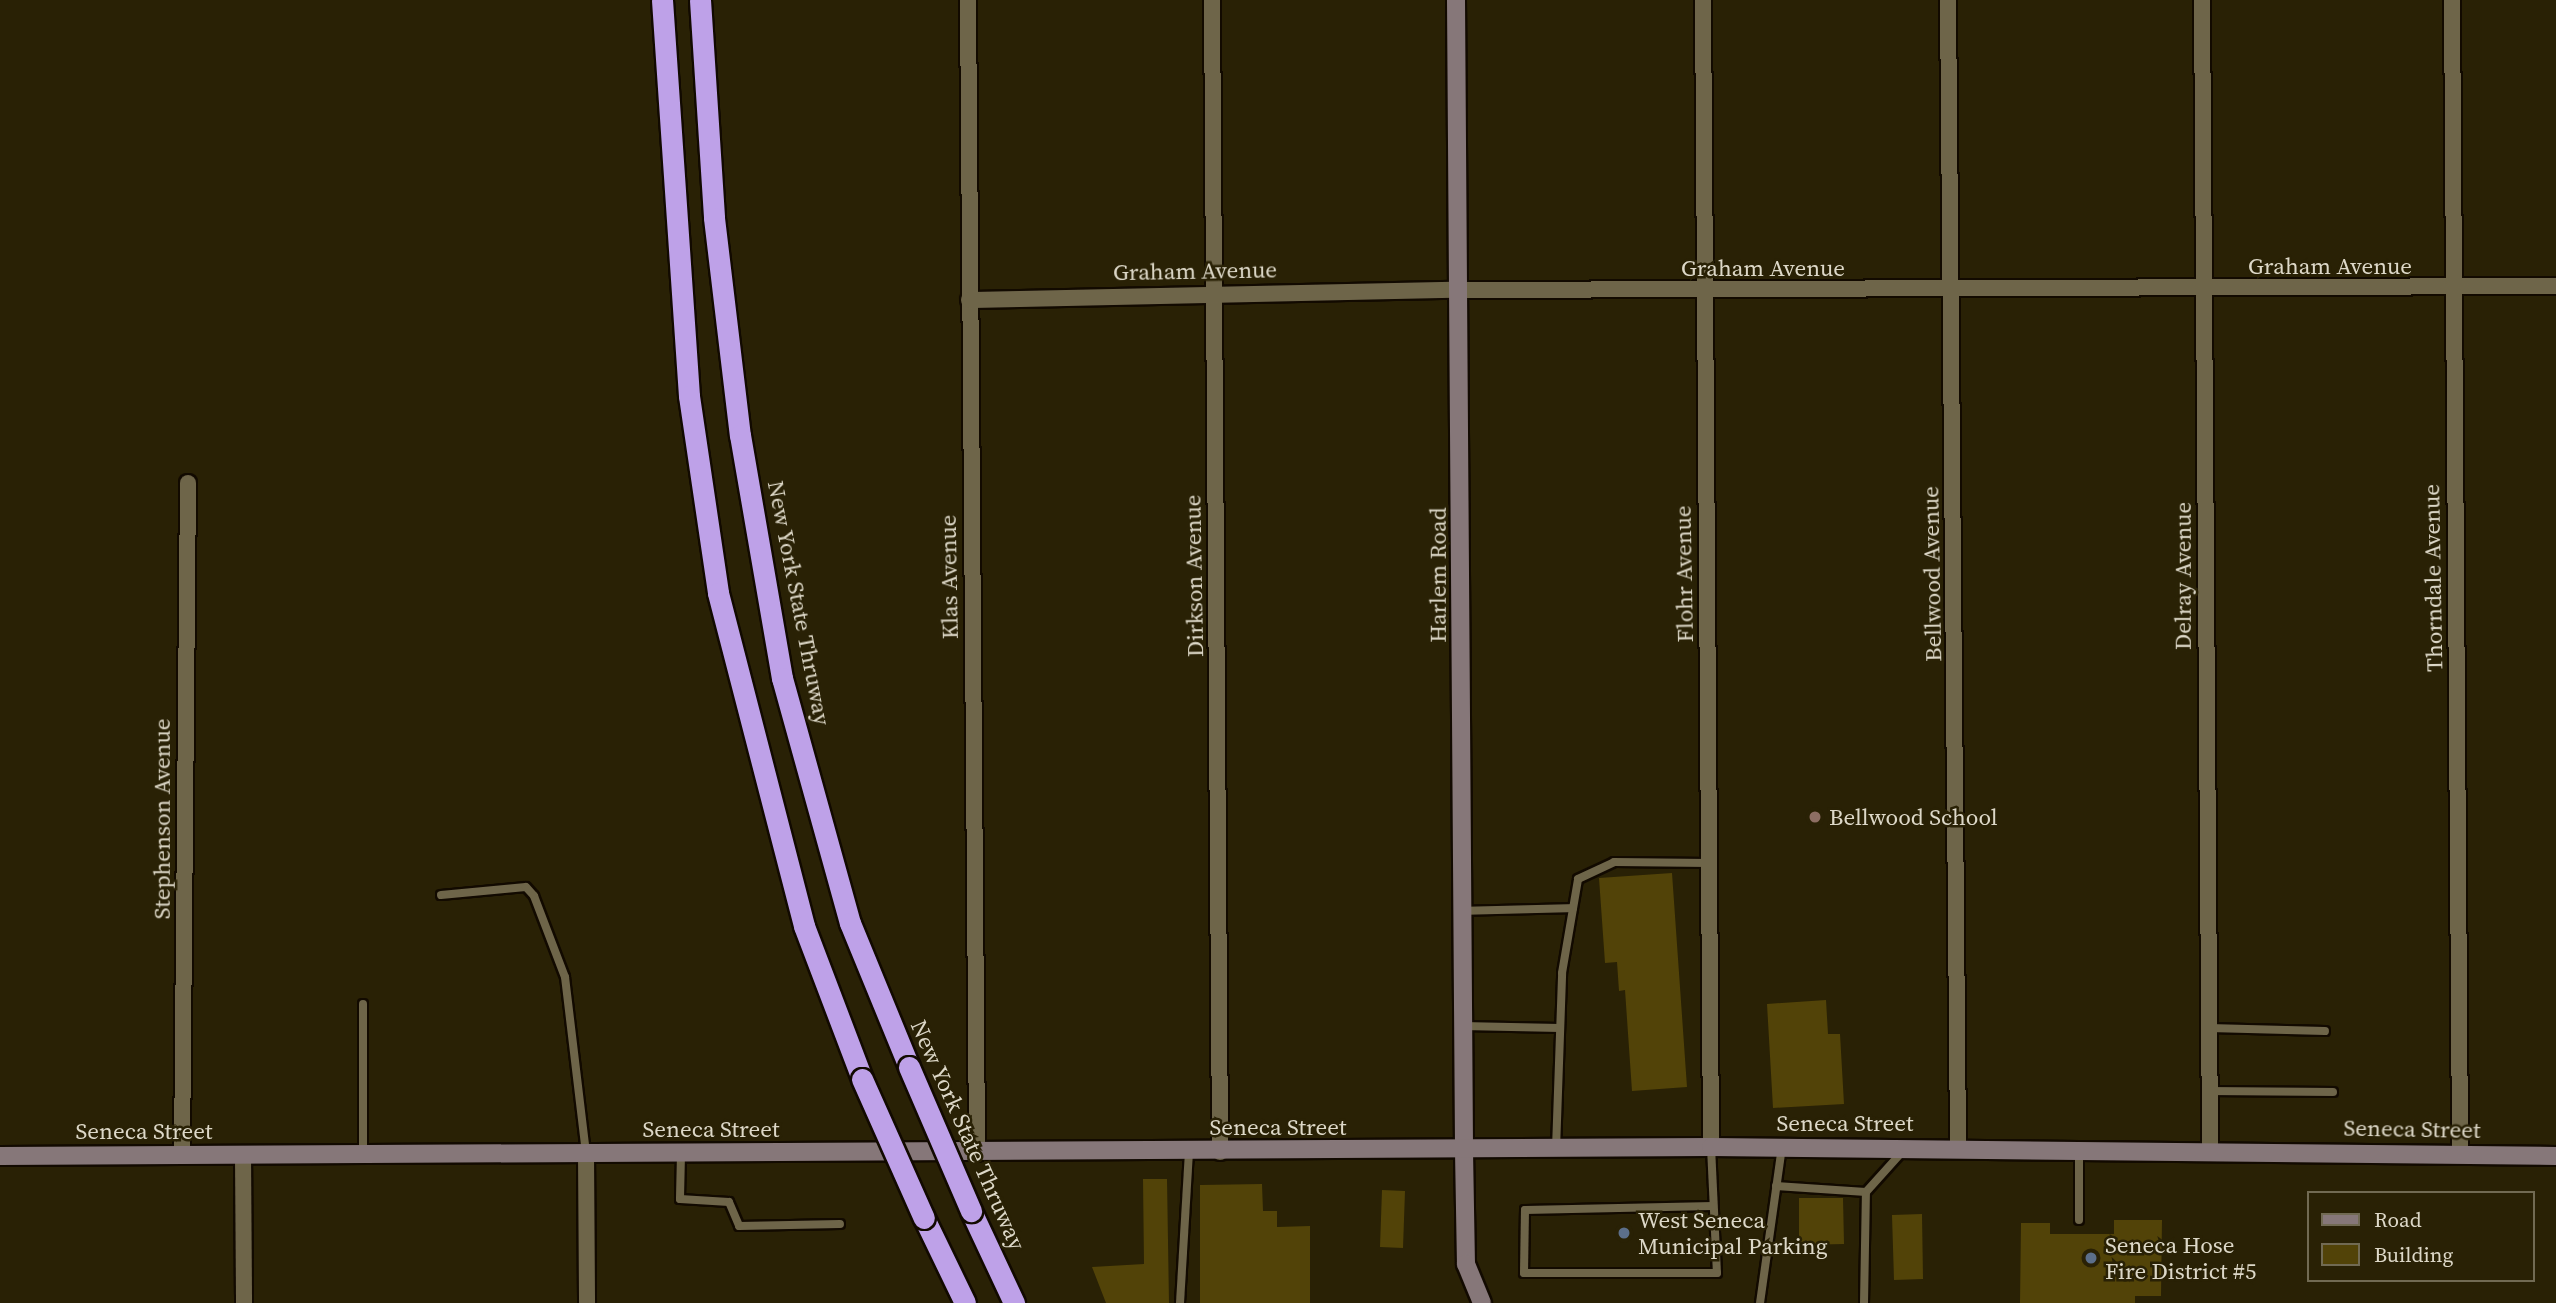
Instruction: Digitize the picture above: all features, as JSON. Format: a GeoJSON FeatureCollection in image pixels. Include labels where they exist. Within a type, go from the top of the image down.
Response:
{"type":"FeatureCollection","features":[{"type":"Feature","properties":{"kind":"highway"},"geometry":{"type":"LineString","coordinates":[[662,0],[689,396],[718,593],[804,926],[862,1079],[965,1303]]}},
{"type":"Feature","properties":{"kind":"highway","name":"New York State Thruway"},"geometry":{"type":"LineString","coordinates":[[700,0],[714,218],[740,435],[782,678],[850,923],[909,1068],[1014,1303]]}},
{"type":"Feature","properties":{"kind":"highway"},"geometry":{"type":"LineString","coordinates":[[702,42],[708,0]]}},
{"type":"Feature","properties":{"kind":"main road","name":"Harlem Road"},"geometry":{"type":"LineString","coordinates":[[1456,0],[1460,911],[1466,1264],[1482,1303]]}},
{"type":"Feature","properties":{"kind":"main road","name":"Seneca Street"},"geometry":{"type":"LineString","coordinates":[[0,1156],[1464,1151],[1782,1147],[2556,1156]]}},
{"type":"Feature","properties":{"kind":"street","name":"Klas Avenue"},"geometry":{"type":"LineString","coordinates":[[968,0],[977,1153]]}},
{"type":"Feature","properties":{"kind":"street","name":"Dirkson Avenue"},"geometry":{"type":"LineString","coordinates":[[1212,0],[1220,1152]]}},
{"type":"Feature","properties":{"kind":"street","name":"Flohr Avenue"},"geometry":{"type":"LineString","coordinates":[[1703,0],[1711,1147]]}},
{"type":"Feature","properties":{"kind":"street","name":"Bellwood Avenue"},"geometry":{"type":"LineString","coordinates":[[1948,0],[1958,1148]]}},
{"type":"Feature","properties":{"kind":"street","name":"Delray Avenue"},"geometry":{"type":"LineString","coordinates":[[2202,0],[2210,1152]]}},
{"type":"Feature","properties":{"kind":"street","name":"Thorndale Avenue"},"geometry":{"type":"LineString","coordinates":[[2452,0],[2460,1154]]}},
{"type":"Feature","properties":{"kind":"street","name":"Graham Avenue"},"geometry":{"type":"LineString","coordinates":[[970,300],[1214,292],[2556,286]]}},
{"type":"Feature","properties":{"kind":"street","name":"Stephenson Avenue"},"geometry":{"type":"LineString","coordinates":[[182,1156],[188,483]]}},
{"type":"Feature","properties":{"kind":"street"},"geometry":{"type":"LineString","coordinates":[[586,1154],[587,1303]]}},
{"type":"Feature","properties":{"kind":"street"},"geometry":{"type":"LineString","coordinates":[[243,1155],[244,1303]]}},
{"type":"Feature","properties":{"kind":"lane"},"geometry":{"type":"LineString","coordinates":[[1556,1149],[1560,1028],[1578,880],[1614,862],[1710,863]]}},
{"type":"Feature","properties":{"kind":"lane"},"geometry":{"type":"LineString","coordinates":[[441,895],[526,887],[534,896],[565,977],[586,1154]]}},
{"type":"Feature","properties":{"kind":"lane"},"geometry":{"type":"LineString","coordinates":[[1460,911],[1573,908]]}},
{"type":"Feature","properties":{"kind":"lane"},"geometry":{"type":"LineString","coordinates":[[363,1004],[363,1155]]}},
{"type":"Feature","properties":{"kind":"lane"},"geometry":{"type":"LineString","coordinates":[[1462,1026],[1560,1028]]}},
{"type":"Feature","properties":{"kind":"lane"},"geometry":{"type":"LineString","coordinates":[[2209,1028],[2325,1031]]}},
{"type":"Feature","properties":{"kind":"lane"},"geometry":{"type":"LineString","coordinates":[[2210,1091],[2333,1092]]}},
{"type":"Feature","properties":{"kind":"lane"},"geometry":{"type":"LineString","coordinates":[[1711,1147],[1717,1273],[1524,1273],[1525,1210],[1713,1206]]}},
{"type":"Feature","properties":{"kind":"lane"},"geometry":{"type":"LineString","coordinates":[[1760,1303],[1782,1147]]}},
{"type":"Feature","properties":{"kind":"lane"},"geometry":{"type":"LineString","coordinates":[[1864,1303],[1866,1192],[1906,1148]]}},
{"type":"Feature","properties":{"kind":"lane"},"geometry":{"type":"LineString","coordinates":[[2079,1150],[2079,1220]]}},
{"type":"Feature","properties":{"kind":"lane"},"geometry":{"type":"LineString","coordinates":[[1180,1303],[1189,1152]]}},
{"type":"Feature","properties":{"kind":"lane"},"geometry":{"type":"LineString","coordinates":[[681,1154],[680,1199],[729,1202],[739,1226],[840,1224]]}},
{"type":"Feature","properties":{"kind":"lane"},"geometry":{"type":"LineString","coordinates":[[1776,1186],[1866,1192]]}},
{"type":"Feature","properties":{"kind":"building"},"geometry":{"type":"Polygon","coordinates":[[[1672,873],[1687,1087],[1632,1091],[1625,990],[1619,991],[1617,962],[1605,963],[1599,878],[1672,873]]]}},
{"type":"Feature","properties":{"kind":"building"},"geometry":{"type":"Polygon","coordinates":[[[1826,1000],[1828,1034],[1840,1034],[1844,1104],[1773,1108],[1767,1004],[1826,1000]]]}},
{"type":"Feature","properties":{"kind":"building"},"geometry":{"type":"Polygon","coordinates":[[[1143,1179],[1167,1179],[1169,1303],[1106,1303],[1092,1267],[1144,1264],[1143,1179]]]}},
{"type":"Feature","properties":{"kind":"building"},"geometry":{"type":"Polygon","coordinates":[[[1262,1184],[1263,1211],[1277,1211],[1277,1227],[1310,1226],[1310,1303],[1200,1303],[1200,1185],[1262,1184]]]}},
{"type":"Feature","properties":{"kind":"building"},"geometry":{"type":"Polygon","coordinates":[[[1382,1190],[1405,1191],[1403,1248],[1380,1247],[1382,1190]]]}},
{"type":"Feature","properties":{"kind":"building"},"geometry":{"type":"Polygon","coordinates":[[[1799,1198],[1843,1198],[1844,1244],[1799,1245],[1799,1198]]]}},
{"type":"Feature","properties":{"kind":"building"},"geometry":{"type":"Polygon","coordinates":[[[1922,1214],[1923,1279],[1894,1280],[1892,1215],[1922,1214]]]}},
{"type":"Feature","properties":{"kind":"building","name":"Seneca Hose Fire District #5"},"geometry":{"type":"Polygon","coordinates":[[[2114,1220],[2162,1220],[2161,1296],[2135,1296],[2135,1303],[2020,1303],[2021,1223],[2050,1223],[2050,1234],[2114,1234],[2114,1220]]]}},
{"type":"Feature","properties":{"kind":"place","name":"Bellwood School"},"geometry":{"type":"Point","coordinates":[1815,817]}},
{"type":"Feature","properties":{"kind":"place","name":"West Seneca Municipal Parking"},"geometry":{"type":"Point","coordinates":[1624,1233]}},
{"type":"Feature","properties":{"kind":"place","name":"Seneca Hose Fire District #5"},"geometry":{"type":"Point","coordinates":[2091,1258]}}]}
